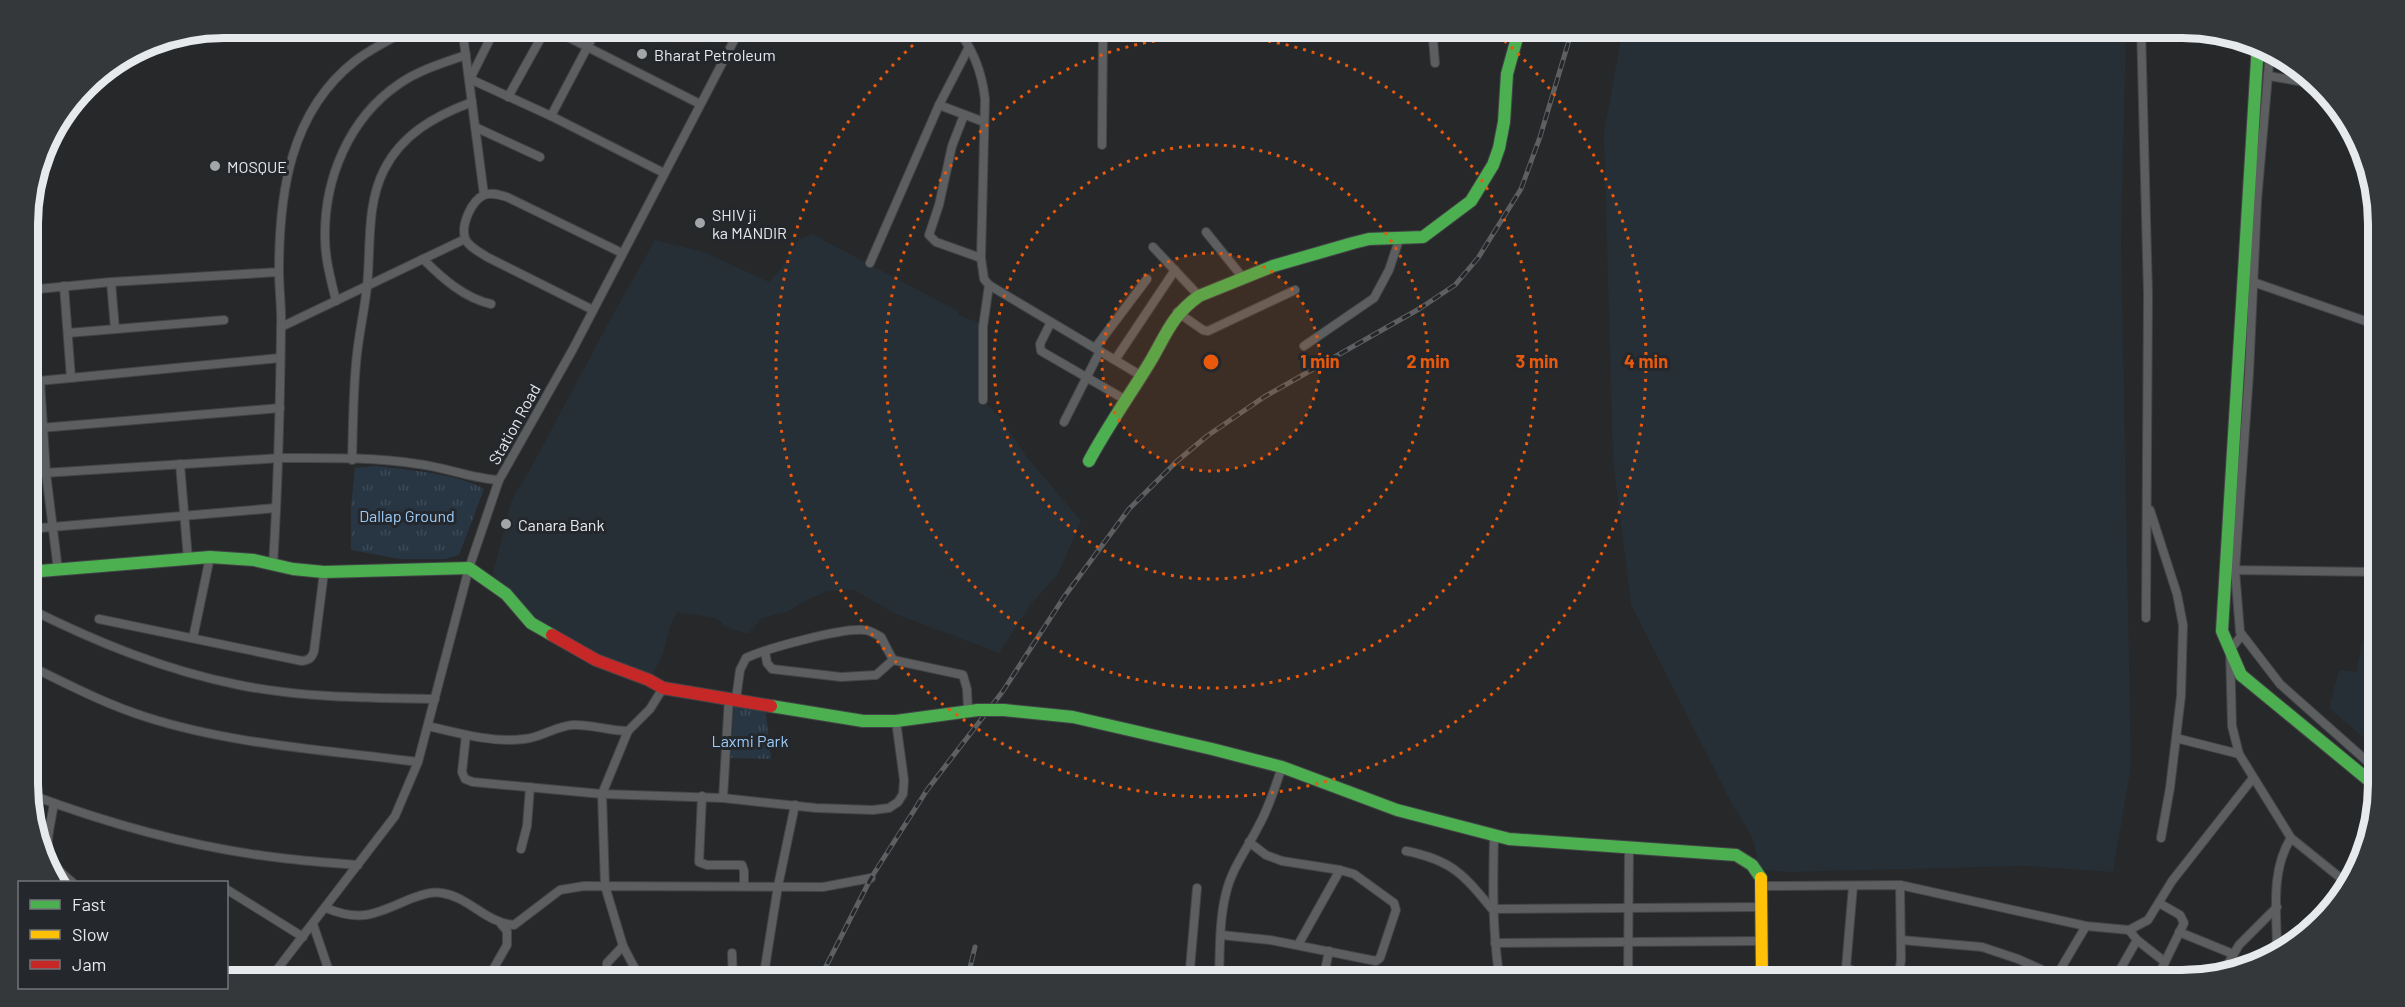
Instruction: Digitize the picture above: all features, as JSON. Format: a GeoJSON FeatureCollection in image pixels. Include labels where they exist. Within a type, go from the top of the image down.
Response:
{"type":"FeatureCollection","features":[{"type":"Feature","properties":{"kind":"street"},"geometry":{"type":"LineString","coordinates":[[273,565],[280,458],[280,232],[284,190],[293,151],[306,118],[327,88],[355,61],[395,38]]}},
{"type":"Feature","properties":{"kind":"street"},"geometry":{"type":"LineString","coordinates":[[464,38],[484,195]]}},
{"type":"Feature","properties":{"kind":"street"},"geometry":{"type":"LineString","coordinates":[[470,79],[490,38]]}},
{"type":"Feature","properties":{"kind":"street"},"geometry":{"type":"LineString","coordinates":[[508,97],[542,38]]}},
{"type":"Feature","properties":{"kind":"street"},"geometry":{"type":"LineString","coordinates":[[569,38],[700,104]]}},
{"type":"Feature","properties":{"kind":"street"},"geometry":{"type":"LineString","coordinates":[[551,116],[592,38]]}},
{"type":"Feature","properties":{"kind":"street","name":"Station Road"},"geometry":{"type":"LineString","coordinates":[[38,473],[280,458],[381,459],[420,464],[499,480],[593,310],[735,38]]}},
{"type":"Feature","properties":{"kind":"street"},"geometry":{"type":"LineString","coordinates":[[963,38],[982,78],[984,122],[981,258],[984,279],[989,285],[1140,375]]}},
{"type":"Feature","properties":{"kind":"street"},"geometry":{"type":"LineString","coordinates":[[1102,145],[1103,38]]}},
{"type":"Feature","properties":{"kind":"street"},"geometry":{"type":"LineString","coordinates":[[1433,38],[1435,63]]}},
{"type":"Feature","properties":{"kind":"street"},"geometry":{"type":"LineString","coordinates":[[1089,461],[1124,399],[1159,347],[1177,312],[1199,296],[1294,259],[1353,243],[1369,239],[1399,240],[1423,237],[1471,201],[1482,187],[1499,148],[1504,122],[1507,74],[1517,38]]}},
{"type":"Feature","properties":{"kind":"street"},"geometry":{"type":"LineString","coordinates":[[2141,38],[2148,294],[2146,618]]}},
{"type":"Feature","properties":{"kind":"street"},"geometry":{"type":"LineString","coordinates":[[870,263],[939,105],[969,47]]}},
{"type":"Feature","properties":{"kind":"street"},"geometry":{"type":"LineString","coordinates":[[2257,54],[2230,570],[2242,635],[2280,684],[2368,762]]}},
{"type":"Feature","properties":{"kind":"street"},"geometry":{"type":"LineString","coordinates":[[336,301],[328,271],[324,240],[330,186],[340,156],[358,123],[378,100],[400,83],[430,68],[466,55]]}},
{"type":"Feature","properties":{"kind":"street"},"geometry":{"type":"LineString","coordinates":[[2270,60],[2230,570],[2222,631],[2241,675],[2368,781]]}},
{"type":"Feature","properties":{"kind":"street"},"geometry":{"type":"LineString","coordinates":[[2269,76],[2301,81]]}},
{"type":"Feature","properties":{"kind":"street"},"geometry":{"type":"LineString","coordinates":[[470,79],[551,116],[664,173]]}},
{"type":"Feature","properties":{"kind":"street"},"geometry":{"type":"LineString","coordinates":[[352,460],[356,363],[367,286],[372,216],[384,170],[399,147],[418,128],[443,113],[472,102]]}},
{"type":"Feature","properties":{"kind":"street"},"geometry":{"type":"LineString","coordinates":[[939,105],[984,122]]}},
{"type":"Feature","properties":{"kind":"street"},"geometry":{"type":"LineString","coordinates":[[964,115],[952,146],[939,205],[929,235],[936,242],[981,258]]}},
{"type":"Feature","properties":{"kind":"street"},"geometry":{"type":"LineString","coordinates":[[475,127],[540,157]]}},
{"type":"Feature","properties":{"kind":"street"},"geometry":{"type":"LineString","coordinates":[[593,310],[487,257],[472,247],[465,239],[468,215],[476,201],[484,195],[495,194],[507,197],[622,253]]}},
{"type":"Feature","properties":{"kind":"street"},"geometry":{"type":"LineString","coordinates":[[1206,232],[1244,279]]}},
{"type":"Feature","properties":{"kind":"street"},"geometry":{"type":"LineString","coordinates":[[281,327],[465,239]]}},
{"type":"Feature","properties":{"kind":"street"},"geometry":{"type":"LineString","coordinates":[[1304,346],[1374,298],[1386,278],[1399,240]]}},
{"type":"Feature","properties":{"kind":"street"},"geometry":{"type":"LineString","coordinates":[[1154,247],[1199,296]]}},
{"type":"Feature","properties":{"kind":"street"},"geometry":{"type":"LineString","coordinates":[[423,259],[446,282],[481,302],[491,304]]}},
{"type":"Feature","properties":{"kind":"street"},"geometry":{"type":"LineString","coordinates":[[1115,360],[1175,270]]}},
{"type":"Feature","properties":{"kind":"street"},"geometry":{"type":"LineString","coordinates":[[38,289],[279,272]]}},
{"type":"Feature","properties":{"kind":"street"},"geometry":{"type":"LineString","coordinates":[[1064,422],[1087,378],[1097,350],[1146,279]]}},
{"type":"Feature","properties":{"kind":"street"},"geometry":{"type":"LineString","coordinates":[[111,282],[115,329]]}},
{"type":"Feature","properties":{"kind":"street"},"geometry":{"type":"LineString","coordinates":[[2253,282],[2368,323]]}},
{"type":"Feature","properties":{"kind":"street"},"geometry":{"type":"LineString","coordinates":[[983,400],[983,327],[989,285]]}},
{"type":"Feature","properties":{"kind":"street"},"geometry":{"type":"LineString","coordinates":[[64,286],[71,378]]}},
{"type":"Feature","properties":{"kind":"street"},"geometry":{"type":"LineString","coordinates":[[1177,312],[1203,330],[1209,331],[1295,290]]}},
{"type":"Feature","properties":{"kind":"street"},"geometry":{"type":"LineString","coordinates":[[68,333],[224,320]]}},
{"type":"Feature","properties":{"kind":"street"},"geometry":{"type":"LineString","coordinates":[[1051,322],[1040,344],[1041,351],[1124,399]]}},
{"type":"Feature","properties":{"kind":"street"},"geometry":{"type":"LineString","coordinates":[[58,570],[46,473],[40,381],[280,358]]}},
{"type":"Feature","properties":{"kind":"street"},"geometry":{"type":"LineString","coordinates":[[38,428],[280,408]]}},
{"type":"Feature","properties":{"kind":"street"},"geometry":{"type":"LineString","coordinates":[[180,464],[188,559]]}},
{"type":"Feature","properties":{"kind":"street"},"geometry":{"type":"LineString","coordinates":[[277,970],[395,816],[418,762],[469,568],[499,480]]}},
{"type":"Feature","properties":{"kind":"street"},"geometry":{"type":"LineString","coordinates":[[2147,501],[2177,594],[2183,625],[2181,696],[2161,838]]}},
{"type":"Feature","properties":{"kind":"street"},"geometry":{"type":"LineString","coordinates":[[38,529],[276,508]]}},
{"type":"Feature","properties":{"kind":"street"},"geometry":{"type":"LineString","coordinates":[[194,638],[210,557]]}},
{"type":"Feature","properties":{"kind":"street"},"geometry":{"type":"LineString","coordinates":[[38,572],[210,557],[235,557],[324,572],[469,568],[506,594],[531,623],[596,660],[649,680],[663,688],[863,721],[896,722],[973,711],[1004,710],[1073,717],[1282,767],[1397,810],[1494,836],[1509,839],[1736,855],[1752,865],[1763,880],[1762,969]]}},
{"type":"Feature","properties":{"kind":"street"},"geometry":{"type":"LineString","coordinates":[[2230,570],[2368,572]]}},
{"type":"Feature","properties":{"kind":"street"},"geometry":{"type":"LineString","coordinates":[[99,619],[262,654],[308,660],[314,651],[324,572]]}},
{"type":"Feature","properties":{"kind":"street"},"geometry":{"type":"LineString","coordinates":[[38,613],[95,640],[143,659],[186,673],[240,686],[302,693],[435,699]]}},
{"type":"Feature","properties":{"kind":"street"},"geometry":{"type":"LineString","coordinates":[[723,798],[732,698],[746,658],[831,634],[863,630],[881,637],[893,660]]}},
{"type":"Feature","properties":{"kind":"street"},"geometry":{"type":"LineString","coordinates":[[2242,635],[2230,650],[2232,726],[2239,754],[2291,838],[2341,878]]}},
{"type":"Feature","properties":{"kind":"street"},"geometry":{"type":"LineString","coordinates":[[765,651],[767,663],[772,669],[819,676],[876,675],[893,660]]}},
{"type":"Feature","properties":{"kind":"street"},"geometry":{"type":"LineString","coordinates":[[893,660],[963,675],[973,711]]}},
{"type":"Feature","properties":{"kind":"street"},"geometry":{"type":"LineString","coordinates":[[38,670],[145,717],[198,731],[418,762]]}},
{"type":"Feature","properties":{"kind":"street"},"geometry":{"type":"LineString","coordinates":[[636,970],[623,946],[605,886],[602,794],[628,731],[650,709],[663,688]]}},
{"type":"Feature","properties":{"kind":"street"},"geometry":{"type":"LineString","coordinates":[[466,735],[462,772],[465,779],[473,782],[602,794],[702,796],[795,806],[873,810],[889,808],[898,802],[903,794],[904,780],[896,722]]}},
{"type":"Feature","properties":{"kind":"street"},"geometry":{"type":"LineString","coordinates":[[428,726],[466,735],[505,740],[525,739],[573,725],[609,731],[628,731]]}},
{"type":"Feature","properties":{"kind":"street"},"geometry":{"type":"LineString","coordinates":[[2176,738],[2239,754]]}},
{"type":"Feature","properties":{"kind":"street"},"geometry":{"type":"LineString","coordinates":[[1219,969],[1226,892],[1237,861],[1269,804],[1282,767]]}},
{"type":"Feature","properties":{"kind":"street"},"geometry":{"type":"LineString","coordinates":[[1763,885],[1900,885],[2086,926],[2129,930],[2141,926],[2148,920],[2172,880],[2253,778]]}},
{"type":"Feature","properties":{"kind":"street"},"geometry":{"type":"LineString","coordinates":[[521,849],[527,826],[530,787]]}},
{"type":"Feature","properties":{"kind":"street"},"geometry":{"type":"LineString","coordinates":[[702,796],[699,862],[707,865],[741,866],[744,871],[744,885]]}},
{"type":"Feature","properties":{"kind":"street"},"geometry":{"type":"LineString","coordinates":[[39,797],[125,825],[206,846],[280,858],[358,865]]}},
{"type":"Feature","properties":{"kind":"street"},"geometry":{"type":"LineString","coordinates":[[49,845],[54,803]]}},
{"type":"Feature","properties":{"kind":"street"},"geometry":{"type":"LineString","coordinates":[[765,970],[778,886],[795,806]]}},
{"type":"Feature","properties":{"kind":"street"},"geometry":{"type":"LineString","coordinates":[[1494,836],[1492,909],[1498,969]]}},
{"type":"Feature","properties":{"kind":"street"},"geometry":{"type":"LineString","coordinates":[[2277,943],[2277,873],[2282,853],[2291,838]]}},
{"type":"Feature","properties":{"kind":"street"},"geometry":{"type":"LineString","coordinates":[[1221,935],[1299,945],[1376,961],[1380,958],[1396,910],[1394,903],[1354,874],[1282,861],[1266,855],[1249,842]]}},
{"type":"Feature","properties":{"kind":"street"},"geometry":{"type":"LineString","coordinates":[[1628,969],[1629,846]]}},
{"type":"Feature","properties":{"kind":"street"},"geometry":{"type":"LineString","coordinates":[[1406,851],[1430,857],[1456,868],[1492,909],[1763,908]]}},
{"type":"Feature","properties":{"kind":"street"},"geometry":{"type":"LineString","coordinates":[[1299,945],[1340,870]]}},
{"type":"Feature","properties":{"kind":"street"},"geometry":{"type":"LineString","coordinates":[[60,871],[71,881]]}},
{"type":"Feature","properties":{"kind":"street"},"geometry":{"type":"LineString","coordinates":[[501,924],[514,925],[560,890],[584,886],[823,887],[871,878]]}},
{"type":"Feature","properties":{"kind":"street"},"geometry":{"type":"LineString","coordinates":[[1899,969],[1900,885]]}},
{"type":"Feature","properties":{"kind":"street"},"geometry":{"type":"LineString","coordinates":[[1849,969],[1846,968],[1853,886]]}},
{"type":"Feature","properties":{"kind":"street"},"geometry":{"type":"LineString","coordinates":[[1190,970],[1197,888]]}},
{"type":"Feature","properties":{"kind":"street"},"geometry":{"type":"LineString","coordinates":[[228,890],[303,937]]}},
{"type":"Feature","properties":{"kind":"street"},"geometry":{"type":"LineString","coordinates":[[326,908],[344,915],[361,916],[380,912],[419,896],[441,893],[453,896],[501,924],[507,930],[507,945],[493,970]]}},
{"type":"Feature","properties":{"kind":"street"},"geometry":{"type":"LineString","coordinates":[[2159,903],[2183,919],[2161,969]]}},
{"type":"Feature","properties":{"kind":"street"},"geometry":{"type":"LineString","coordinates":[[2228,963],[2233,954],[2277,907]]}},
{"type":"Feature","properties":{"kind":"street"},"geometry":{"type":"LineString","coordinates":[[314,924],[328,969]]}},
{"type":"Feature","properties":{"kind":"street"},"geometry":{"type":"LineString","coordinates":[[2060,969],[2086,926]]}},
{"type":"Feature","properties":{"kind":"street"},"geometry":{"type":"LineString","coordinates":[[2129,930],[2137,940],[2165,962]]}},
{"type":"Feature","properties":{"kind":"street"},"geometry":{"type":"LineString","coordinates":[[2179,932],[2233,954]]}},
{"type":"Feature","properties":{"kind":"street"},"geometry":{"type":"LineString","coordinates":[[1901,940],[1982,947],[2018,958],[2038,969]]}},
{"type":"Feature","properties":{"kind":"street"},"geometry":{"type":"LineString","coordinates":[[2120,969],[2137,940]]}},
{"type":"Feature","properties":{"kind":"street"},"geometry":{"type":"LineString","coordinates":[[1495,944],[1763,941]]}},
{"type":"Feature","properties":{"kind":"street"},"geometry":{"type":"LineString","coordinates":[[607,970],[607,963],[623,946]]}},
{"type":"Feature","properties":{"kind":"street"},"geometry":{"type":"LineString","coordinates":[[1325,969],[1329,951]]}},
{"type":"Feature","properties":{"kind":"street"},"geometry":{"type":"LineString","coordinates":[[732,953],[733,970]]}},
{"type":"Feature","properties":{"kind":"shaded area"},"geometry":{"type":"Polygon","coordinates":[[[1621,38],[2126,38],[2121,242],[2131,766],[2113,872],[2025,866],[1790,872],[1760,870],[1752,836],[1731,802],[1631,605],[1613,459],[1604,133],[1621,38]]]}},
{"type":"Feature","properties":{"kind":"shaded area"},"geometry":{"type":"Polygon","coordinates":[[[812,234],[956,310],[961,316],[986,325],[984,402],[999,416],[1027,457],[1081,521],[1058,574],[1031,604],[999,653],[896,614],[854,590],[827,591],[787,612],[762,618],[748,634],[726,627],[716,618],[677,612],[670,626],[662,657],[649,680],[550,634],[492,577],[512,499],[655,240],[704,252],[769,282],[780,270],[799,239],[812,234]]]}},
{"type":"Feature","properties":{"kind":"shaded area"},"geometry":{"type":"Polygon","coordinates":[[[2368,616],[2368,741],[2329,708],[2339,670],[2356,672],[2368,616]]]}},
{"type":"Feature","properties":{"kind":"green space","name":"Dallap Ground"},"geometry":{"type":"Polygon","coordinates":[[[374,466],[446,476],[484,489],[459,555],[445,559],[400,559],[351,550],[351,507],[355,468],[374,466]]]}},
{"type":"Feature","properties":{"kind":"green space","name":"Laxmi Park"},"geometry":{"type":"Polygon","coordinates":[[[734,702],[765,706],[771,759],[731,758],[734,702]]]}},
{"type":"Feature","properties":{"kind":"railway"},"geometry":{"type":"LineString","coordinates":[[824,970],[871,878],[927,790],[1003,691],[1064,597],[1129,509],[1176,462],[1207,436],[1264,397],[1419,309],[1455,285],[1478,258],[1521,189],[1540,137],[1570,38]]}},
{"type":"Feature","properties":{"kind":"railway"},"geometry":{"type":"LineString","coordinates":[[970,970],[975,947]]}},
{"type":"Feature","properties":{"kind":"traffic: fast"},"geometry":{"type":"LineString","coordinates":[[1089,461],[1170,326],[1199,296],[1273,266],[1353,243],[1369,239],[1423,237],[1471,201],[1493,165],[1499,148],[1504,122],[1507,74],[1517,38]]}},
{"type":"Feature","properties":{"kind":"traffic: fast"},"geometry":{"type":"LineString","coordinates":[[2257,54],[2222,631],[2241,675],[2368,780]]}},
{"type":"Feature","properties":{"kind":"traffic: fast"},"geometry":{"type":"LineString","coordinates":[[38,571],[210,557],[254,560],[293,569],[324,572],[469,568],[506,594],[531,623],[552,635]]}},
{"type":"Feature","properties":{"kind":"traffic: fast"},"geometry":{"type":"LineString","coordinates":[[771,706],[863,721],[896,721],[978,710]]}},
{"type":"Feature","properties":{"kind":"traffic: fast"},"geometry":{"type":"LineString","coordinates":[[978,710],[1004,710]]}},
{"type":"Feature","properties":{"kind":"traffic: fast"},"geometry":{"type":"LineString","coordinates":[[1004,710],[1073,717],[1212,749],[1282,767],[1397,810],[1509,839],[1736,855],[1752,865],[1761,878]]}},
{"type":"Feature","properties":{"kind":"traffic: slow"},"geometry":{"type":"LineString","coordinates":[[1761,878],[1762,969]]}},
{"type":"Feature","properties":{"kind":"traffic: jam"},"geometry":{"type":"LineString","coordinates":[[552,635],[596,660],[649,680],[663,688],[771,706]]}},
{"type":"Feature","properties":{"kind":"place","name":"Bharat Petroleum"},"geometry":{"type":"Point","coordinates":[642,54]}},
{"type":"Feature","properties":{"kind":"place","name":"MOSQUE"},"geometry":{"type":"Point","coordinates":[215,166]}},
{"type":"Feature","properties":{"kind":"place","name":"SHIV ji ka MANDIR"},"geometry":{"type":"Point","coordinates":[700,223]}},
{"type":"Feature","properties":{"kind":"place","name":"Canara Bank"},"geometry":{"type":"Point","coordinates":[506,524]}}]}
